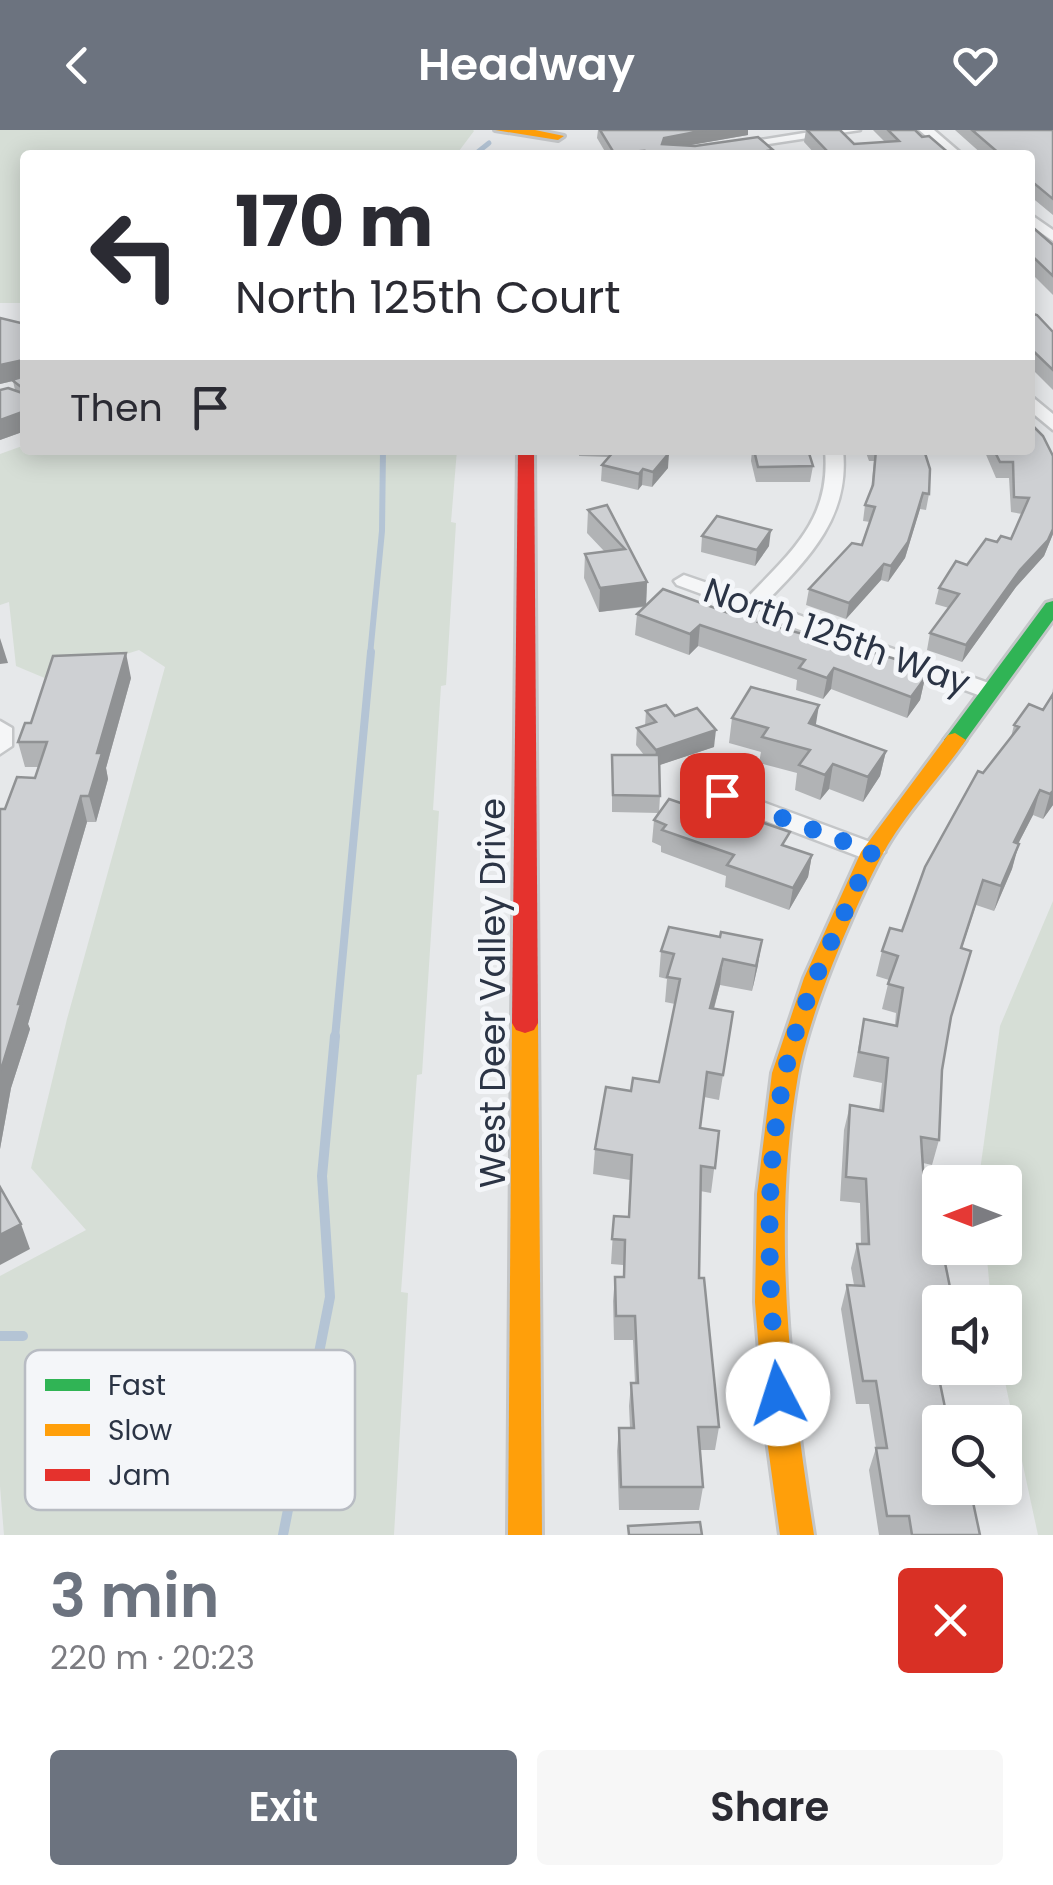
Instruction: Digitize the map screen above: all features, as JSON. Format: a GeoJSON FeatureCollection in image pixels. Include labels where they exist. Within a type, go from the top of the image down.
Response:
{"type":"FeatureCollection","features":[{"type":"Feature","properties":{"kind":"street"},"geometry":{"type":"LineString","coordinates":[[501,130],[558,140]]}},
{"type":"Feature","properties":{"kind":"street"},"geometry":{"type":"LineString","coordinates":[[706,150],[770,135],[853,130]]}},
{"type":"Feature","properties":{"kind":"street"},"geometry":{"type":"LineString","coordinates":[[926,130],[950,150]]}},
{"type":"Feature","properties":{"kind":"street"},"geometry":{"type":"LineString","coordinates":[[1035,405],[1053,425]]}},
{"type":"Feature","properties":{"kind":"street","name":"West Deer Valley Drive"},"geometry":{"type":"LineString","coordinates":[[525,1535],[526,455]]}},
{"type":"Feature","properties":{"kind":"street"},"geometry":{"type":"LineString","coordinates":[[752,605],[798,556],[833,508],[838,473],[835,455]]}},
{"type":"Feature","properties":{"kind":"street","name":"North 125th Way"},"geometry":{"type":"LineString","coordinates":[[684,581],[990,691]]}},
{"type":"Feature","properties":{"kind":"street"},"geometry":{"type":"LineString","coordinates":[[797,1535],[781,1425],[770,1302],[771,1194],[785,1073],[816,978],[872,852],[1053,607]]}},
{"type":"Feature","properties":{"kind":"street"},"geometry":{"type":"LineString","coordinates":[[0,728],[0,742]]}},
{"type":"Feature","properties":{"kind":"street"},"geometry":{"type":"LineString","coordinates":[[722,795],[872,852]]}},
{"type":"Feature","properties":{"kind":"shaded area"},"geometry":{"type":"Polygon","coordinates":[[[0,130],[474,131],[460,150],[20,150],[20,303],[0,303],[0,130]]]}},
{"type":"Feature","properties":{"kind":"shaded area"},"geometry":{"type":"Polygon","coordinates":[[[20,447],[20,455],[457,455],[446,685],[441,686],[433,810],[439,811],[422,1074],[417,1075],[401,1292],[408,1293],[394,1535],[4,1535],[0,1486],[0,1276],[86,1230],[31,1168],[67,1019],[165,667],[139,650],[47,679],[16,666],[9,602],[0,605],[0,454],[20,447]]]}},
{"type":"Feature","properties":{"kind":"shaded area"},"geometry":{"type":"Polygon","coordinates":[[[1053,901],[1053,1535],[1038,1535],[1022,1461],[1022,1405],[1010,1405],[1006,1385],[1022,1385],[1022,1285],[989,1285],[988,1265],[1022,1265],[1022,1165],[981,1165],[1000,1026],[1053,901]]]}},
{"type":"Feature","properties":{"kind":"building"},"geometry":{"type":"Polygon","coordinates":[[[600,130],[706,130],[664,138],[662,144],[695,146],[758,137],[773,150],[612,150],[600,130]]]}},
{"type":"Feature","properties":{"kind":"building"},"geometry":{"type":"Polygon","coordinates":[[[807,130],[840,130],[854,144],[899,141],[888,130],[915,130],[945,150],[826,150],[807,130]]]}},
{"type":"Feature","properties":{"kind":"building"},"geometry":{"type":"Polygon","coordinates":[[[972,130],[1053,130],[1053,199],[1035,184],[1035,150],[995,150],[972,130]]]}},
{"type":"Feature","properties":{"kind":"building"},"geometry":{"type":"Polygon","coordinates":[[[1035,229],[1053,245],[1053,276],[1035,259],[1035,229]]]}},
{"type":"Feature","properties":{"kind":"building"},"geometry":{"type":"Polygon","coordinates":[[[1035,314],[1053,332],[1053,370],[1035,353],[1035,314]]]}},
{"type":"Feature","properties":{"kind":"building"},"geometry":{"type":"Polygon","coordinates":[[[0,318],[20,323],[20,361],[0,365],[0,318]]]}},
{"type":"Feature","properties":{"kind":"building"},"geometry":{"type":"Polygon","coordinates":[[[0,390],[20,392],[20,413],[0,420],[0,390]]]}},
{"type":"Feature","properties":{"kind":"building"},"geometry":{"type":"Polygon","coordinates":[[[1035,428],[1043,436],[1053,456],[1053,529],[966,645],[930,633],[959,594],[939,588],[956,561],[967,565],[986,539],[1011,539],[1029,498],[1014,497],[1013,462],[1000,462],[996,455],[1035,455],[1035,428]]]}},
{"type":"Feature","properties":{"kind":"building"},"geometry":{"type":"Polygon","coordinates":[[[611,455],[667,455],[653,472],[643,469],[639,474],[602,465],[611,455]]]}},
{"type":"Feature","properties":{"kind":"building"},"geometry":{"type":"Polygon","coordinates":[[[755,455],[810,455],[813,466],[758,467],[755,455]]]}},
{"type":"Feature","properties":{"kind":"building"},"geometry":{"type":"Polygon","coordinates":[[[876,455],[926,455],[930,469],[929,494],[923,493],[908,542],[891,566],[884,564],[849,603],[809,589],[852,543],[862,545],[875,507],[865,505],[873,485],[876,455]]]}},
{"type":"Feature","properties":{"kind":"building"},"geometry":{"type":"Polygon","coordinates":[[[607,505],[647,582],[600,588],[585,554],[625,549],[588,510],[607,505]]]}},
{"type":"Feature","properties":{"kind":"building"},"geometry":{"type":"Polygon","coordinates":[[[717,516],[771,530],[757,550],[702,536],[717,516]]]}},
{"type":"Feature","properties":{"kind":"building"},"geometry":{"type":"Polygon","coordinates":[[[663,589],[734,615],[742,605],[765,613],[758,622],[892,658],[924,669],[919,676],[925,678],[911,697],[834,668],[827,678],[799,668],[805,660],[700,625],[690,634],[637,614],[663,589]]]}},
{"type":"Feature","properties":{"kind":"building"},"geometry":{"type":"Polygon","coordinates":[[[126,653],[97,753],[102,753],[89,796],[81,796],[0,1073],[0,809],[5,809],[17,777],[35,778],[47,742],[18,742],[25,723],[31,723],[53,656],[126,653]]]}},
{"type":"Feature","properties":{"kind":"building"},"geometry":{"type":"Polygon","coordinates":[[[751,687],[819,705],[809,723],[886,751],[868,777],[833,764],[825,775],[799,765],[810,750],[762,737],[768,728],[732,718],[751,687]]]}},
{"type":"Feature","properties":{"kind":"building"},"geometry":{"type":"Polygon","coordinates":[[[1053,694],[1053,791],[1050,794],[1040,790],[1014,842],[1019,844],[1001,886],[983,880],[961,948],[971,951],[951,1017],[942,1070],[939,1140],[921,1137],[922,1265],[945,1265],[950,1285],[922,1285],[922,1385],[940,1385],[944,1405],[922,1405],[922,1505],[974,1505],[980,1535],[912,1535],[909,1516],[887,1516],[876,1448],[887,1448],[876,1381],[863,1381],[847,1285],[864,1286],[857,1244],[869,1244],[866,1179],[846,1177],[850,1105],[883,1111],[888,1058],[859,1052],[864,1019],[897,1026],[903,988],[888,984],[898,956],[882,951],[890,928],[902,931],[925,867],[978,771],[983,773],[1019,727],[1014,725],[1029,704],[1043,710],[1053,694]]]}},
{"type":"Feature","properties":{"kind":"building"},"geometry":{"type":"Polygon","coordinates":[[[666,705],[675,716],[697,708],[716,730],[656,750],[637,728],[656,722],[646,711],[666,705]]]}},
{"type":"Feature","properties":{"kind":"building"},"geometry":{"type":"Polygon","coordinates":[[[612,755],[659,755],[660,796],[613,795],[612,755]]]}},
{"type":"Feature","properties":{"kind":"building"},"geometry":{"type":"Polygon","coordinates":[[[669,799],[751,827],[755,820],[790,832],[782,845],[812,855],[793,888],[727,865],[734,855],[662,830],[666,825],[654,820],[669,799]]]}},
{"type":"Feature","properties":{"kind":"building"},"geometry":{"type":"Polygon","coordinates":[[[669,927],[762,940],[756,966],[723,959],[710,1008],[733,1012],[723,1075],[707,1072],[700,1128],[719,1131],[715,1168],[701,1166],[699,1278],[704,1278],[719,1427],[698,1427],[703,1487],[621,1487],[619,1428],[634,1428],[631,1383],[638,1383],[635,1316],[616,1316],[615,1277],[624,1277],[625,1240],[612,1239],[614,1216],[629,1217],[632,1155],[595,1149],[606,1087],[631,1091],[633,1078],[659,1082],[680,979],[667,977],[674,954],[661,951],[669,927]]]}},
{"type":"Feature","properties":{"kind":"building"},"geometry":{"type":"Polygon","coordinates":[[[0,1187],[21,1224],[0,1235],[0,1187]]]}},
{"type":"Feature","properties":{"kind":"building"},"geometry":{"type":"Polygon","coordinates":[[[700,1522],[702,1535],[629,1535],[628,1526],[700,1522]]]}},
{"type":"Feature","properties":{"kind":"waterway"},"geometry":{"type":"LineString","coordinates":[[480,150],[489,143]]}},
{"type":"Feature","properties":{"kind":"waterway"},"geometry":{"type":"LineString","coordinates":[[370,655],[382,531],[383,455]]}},
{"type":"Feature","properties":{"kind":"waterway"},"geometry":{"type":"LineString","coordinates":[[335,1038],[371,652]]}},
{"type":"Feature","properties":{"kind":"waterway"},"geometry":{"type":"LineString","coordinates":[[320,1350],[330,1297],[322,1176],[335,1036]]}},
{"type":"Feature","properties":{"kind":"waterway"},"geometry":{"type":"LineString","coordinates":[[0,1336],[23,1336]]}},
{"type":"Feature","properties":{"kind":"waterway"},"geometry":{"type":"LineString","coordinates":[[283,1535],[288,1510]]}},
{"type":"Feature","properties":{"kind":"traffic: fast"},"geometry":{"type":"LineString","coordinates":[[955,740],[1053,607]]}},
{"type":"Feature","properties":{"kind":"traffic: slow"},"geometry":{"type":"LineString","coordinates":[[501,130],[558,136]]}},
{"type":"Feature","properties":{"kind":"traffic: slow"},"geometry":{"type":"LineString","coordinates":[[797,1535],[781,1425],[770,1302],[771,1194],[785,1073],[816,978],[872,852],[955,740]]}},
{"type":"Feature","properties":{"kind":"traffic: slow"},"geometry":{"type":"LineString","coordinates":[[525,1023],[525,1535]]}},
{"type":"Feature","properties":{"kind":"traffic: jam"},"geometry":{"type":"LineString","coordinates":[[525,1023],[526,455]]}},
{"type":"Feature","properties":{"kind":"route"},"geometry":{"type":"LineString","coordinates":[[722,795],[872,852],[816,978],[785,1073],[771,1194],[770,1302],[778,1394]]}}]}
